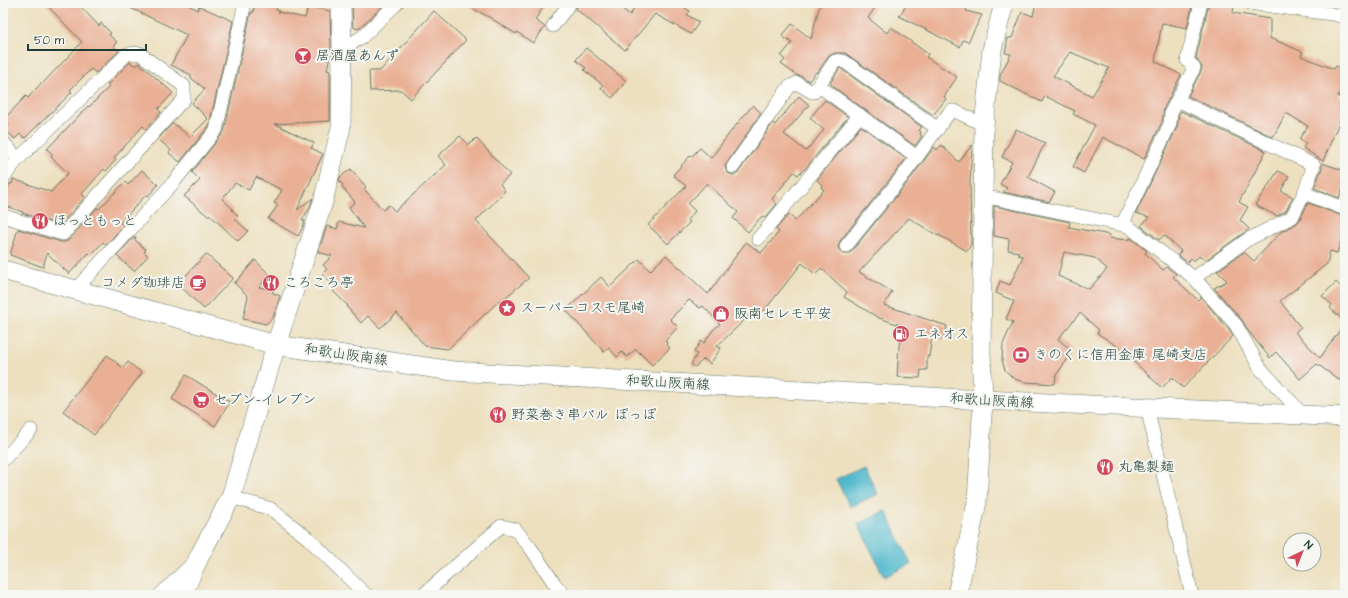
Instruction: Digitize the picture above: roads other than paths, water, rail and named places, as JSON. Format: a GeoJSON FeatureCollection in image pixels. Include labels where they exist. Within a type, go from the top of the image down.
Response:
{"type":"FeatureCollection","features":[{"type":"Feature","properties":{"kind":"main road"},"geometry":{"type":"LineString","coordinates":[[182,595],[200,555],[231,497],[276,344],[323,202],[341,127],[341,3]]}},
{"type":"Feature","properties":{"kind":"main road"},"geometry":{"type":"LineString","coordinates":[[957,595],[977,502],[983,400],[981,352],[984,125],[992,50],[1004,3]]}},
{"type":"Feature","properties":{"kind":"main road","name":"和歌山阪南線"},"geometry":{"type":"LineString","coordinates":[[3,270],[276,344],[453,370],[983,400],[1345,417]]}},
{"type":"Feature","properties":{"kind":"street"},"geometry":{"type":"LineString","coordinates":[[74,290],[173,183],[216,130],[245,3]]}},
{"type":"Feature","properties":{"kind":"street"},"geometry":{"type":"LineString","coordinates":[[342,50],[362,37],[397,3]]}},
{"type":"Feature","properties":{"kind":"street"},"geometry":{"type":"LineString","coordinates":[[552,26],[570,3]]}},
{"type":"Feature","properties":{"kind":"street"},"geometry":{"type":"LineString","coordinates":[[1122,225],[1170,124],[1170,112],[1194,68],[1187,60],[1201,3]]}},
{"type":"Feature","properties":{"kind":"street"},"geometry":{"type":"LineString","coordinates":[[1249,3],[1345,17]]}},
{"type":"Feature","properties":{"kind":"street"},"geometry":{"type":"LineString","coordinates":[[3,178],[18,159],[127,54],[139,53],[184,86],[184,99],[63,234],[3,216]]}},
{"type":"Feature","properties":{"kind":"street"},"geometry":{"type":"LineString","coordinates":[[733,167],[789,87],[797,83],[814,92],[835,61],[842,60],[938,129]]}},
{"type":"Feature","properties":{"kind":"street"},"geometry":{"type":"LineString","coordinates":[[819,86],[918,157]]}},
{"type":"Feature","properties":{"kind":"street"},"geometry":{"type":"LineString","coordinates":[[1177,100],[1314,165],[1304,193],[1292,217],[1247,240],[1194,278]]}},
{"type":"Feature","properties":{"kind":"street"},"geometry":{"type":"LineString","coordinates":[[846,246],[918,157],[952,111],[955,111],[984,125]]}},
{"type":"Feature","properties":{"kind":"street"},"geometry":{"type":"LineString","coordinates":[[758,239],[860,115]]}},
{"type":"Feature","properties":{"kind":"street"},"geometry":{"type":"LineString","coordinates":[[3,142],[18,159]]}},
{"type":"Feature","properties":{"kind":"street"},"geometry":{"type":"LineString","coordinates":[[1304,193],[1345,209]]}},
{"type":"Feature","properties":{"kind":"street"},"geometry":{"type":"LineString","coordinates":[[983,196],[1128,226],[1194,278],[1236,325],[1260,368],[1303,415]]}},
{"type":"Feature","properties":{"kind":"street"},"geometry":{"type":"LineString","coordinates":[[1147,408],[1192,595]]}},
{"type":"Feature","properties":{"kind":"street"},"geometry":{"type":"LineString","coordinates":[[3,460],[31,430]]}},
{"type":"Feature","properties":{"kind":"street"},"geometry":{"type":"LineString","coordinates":[[231,497],[271,509],[309,539],[366,595]]}},
{"type":"Feature","properties":{"kind":"street"},"geometry":{"type":"LineString","coordinates":[[423,595],[501,526],[515,528],[564,595]]}},
{"type":"Feature","properties":{"kind":"street"},"geometry":{"type":"LineString","coordinates":[[160,595],[200,555]]}},
{"type":"Feature","properties":{"kind":"water"},"geometry":{"type":"Polygon","coordinates":[[[864,466],[878,494],[850,507],[836,479],[864,466]]]}},
{"type":"Feature","properties":{"kind":"water"},"geometry":{"type":"Polygon","coordinates":[[[886,511],[911,564],[884,577],[858,524],[886,511]]]}},
{"type":"Feature","properties":{"kind":"place","name":"居酒屋あんず"},"geometry":{"type":"Point","coordinates":[303,56]}},
{"type":"Feature","properties":{"kind":"place","name":"ほっともっと"},"geometry":{"type":"Point","coordinates":[40,221]}},
{"type":"Feature","properties":{"kind":"place","name":"コメダ珈琲店"},"geometry":{"type":"Point","coordinates":[198,283]}},
{"type":"Feature","properties":{"kind":"place","name":"ころころ亭"},"geometry":{"type":"Point","coordinates":[271,283]}},
{"type":"Feature","properties":{"kind":"place","name":"スーパーコスモ尾崎"},"geometry":{"type":"Point","coordinates":[507,308]}},
{"type":"Feature","properties":{"kind":"place","name":"阪南セレモ平安"},"geometry":{"type":"Point","coordinates":[721,314]}},
{"type":"Feature","properties":{"kind":"place","name":"エネオス"},"geometry":{"type":"Point","coordinates":[901,334]}},
{"type":"Feature","properties":{"kind":"place","name":"きのくに信用金庫 尾崎支店"},"geometry":{"type":"Point","coordinates":[1021,355]}},
{"type":"Feature","properties":{"kind":"place","name":"セブン-イレブン"},"geometry":{"type":"Point","coordinates":[201,400]}},
{"type":"Feature","properties":{"kind":"place","name":"野菜巻き串バル ぽっぽ"},"geometry":{"type":"Point","coordinates":[498,415]}},
{"type":"Feature","properties":{"kind":"place","name":"丸亀製麺"},"geometry":{"type":"Point","coordinates":[1105,467]}}]}
